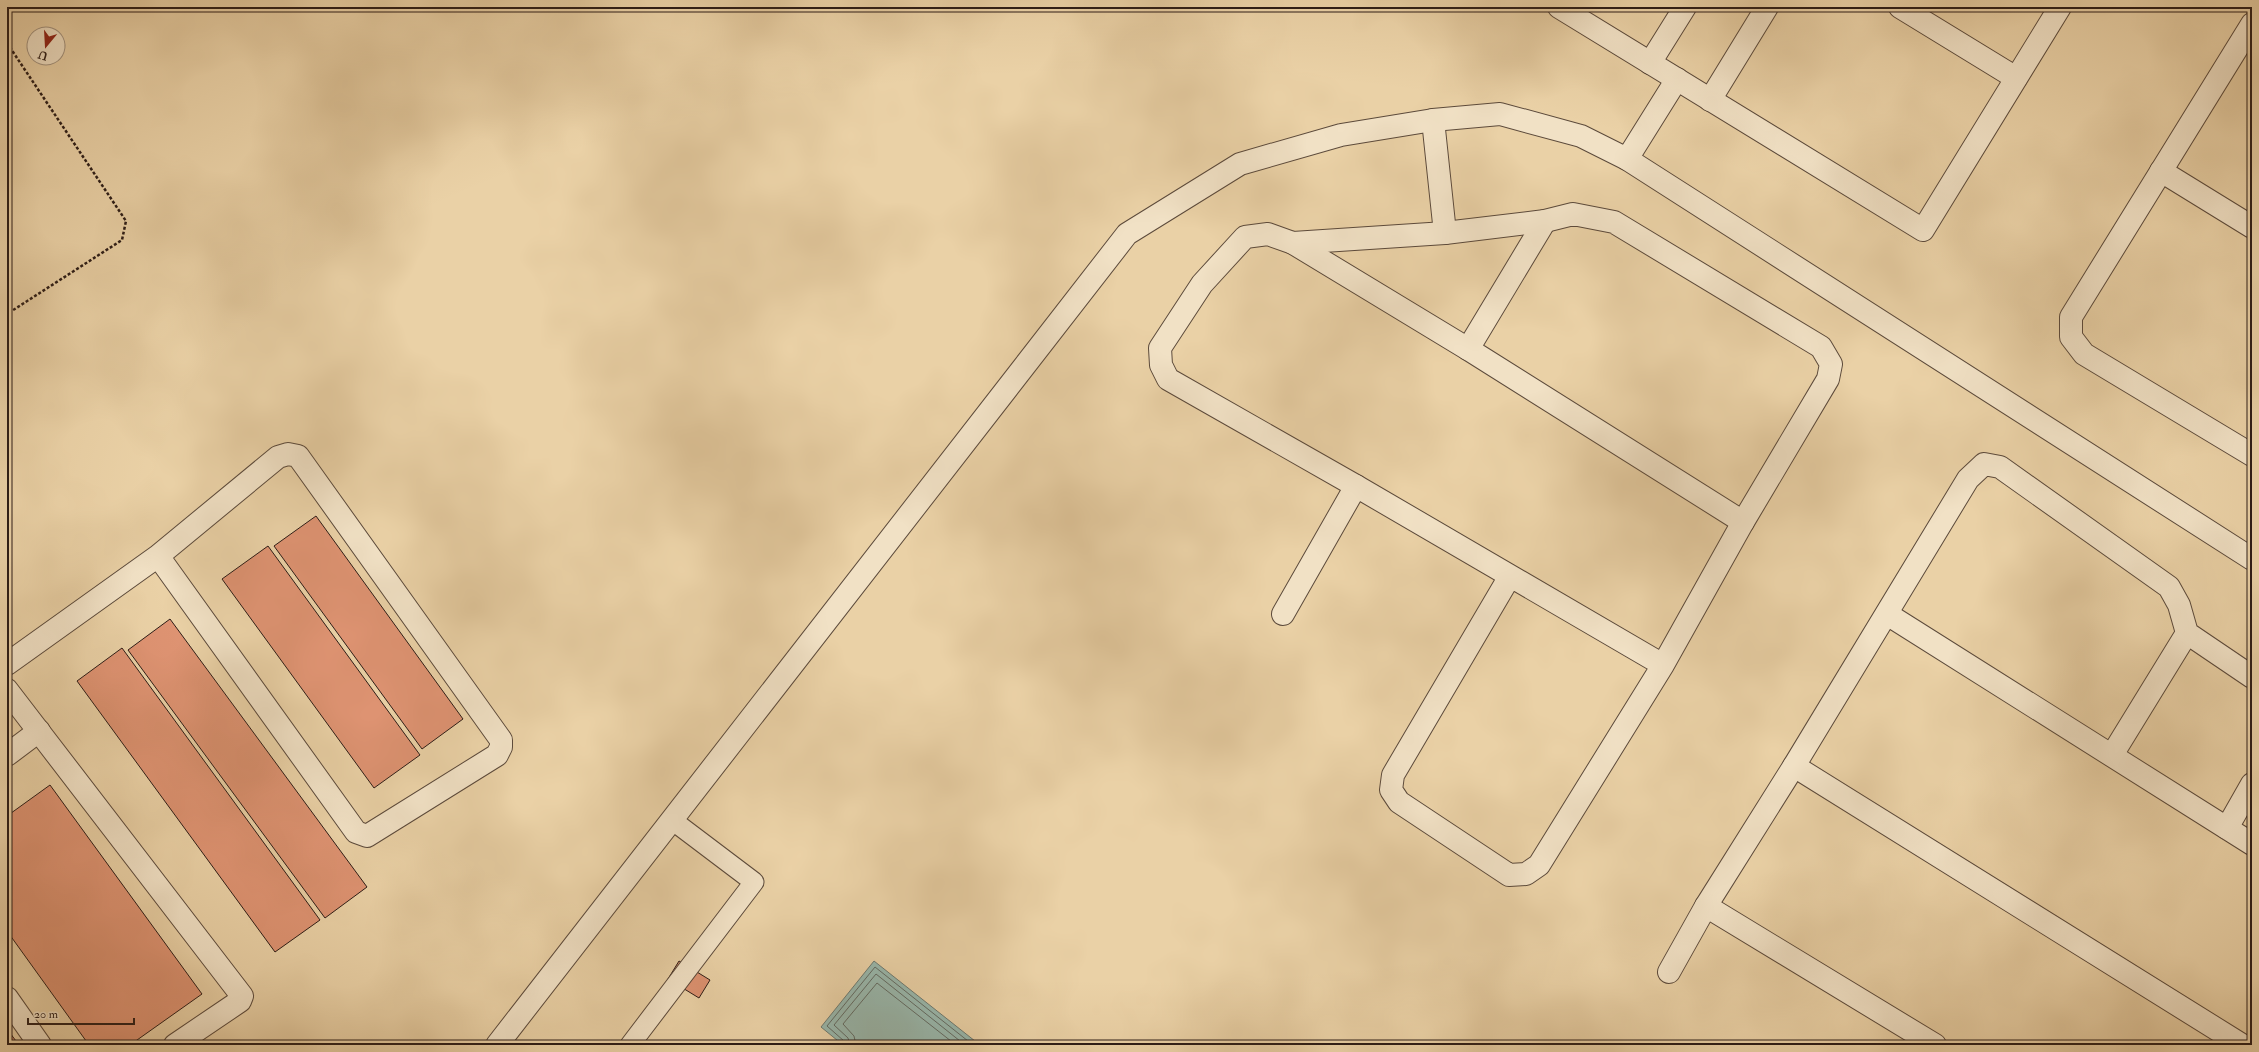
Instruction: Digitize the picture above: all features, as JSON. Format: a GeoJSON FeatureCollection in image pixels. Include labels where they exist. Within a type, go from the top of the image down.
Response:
{"type":"FeatureCollection","features":[{"type":"Feature","properties":{"kind":"street"},"geometry":{"type":"LineString","coordinates":[[1559,7],[1923,230],[2060,7]]}},
{"type":"Feature","properties":{"kind":"street"},"geometry":{"type":"LineString","coordinates":[[1650,63],[1685,7]]}},
{"type":"Feature","properties":{"kind":"street"},"geometry":{"type":"LineString","coordinates":[[1710,100],[1767,7]]}},
{"type":"Feature","properties":{"kind":"street"},"geometry":{"type":"LineString","coordinates":[[1900,7],[2016,78]]}},
{"type":"Feature","properties":{"kind":"street"},"geometry":{"type":"LineString","coordinates":[[2252,24],[2071,317],[2071,337],[2084,354],[2252,455]]}},
{"type":"Feature","properties":{"kind":"street"},"geometry":{"type":"LineString","coordinates":[[1627,159],[1676,79]]}},
{"type":"Feature","properties":{"kind":"street"},"geometry":{"type":"LineString","coordinates":[[497,1045],[1127,234],[1240,164],[1341,135],[1433,120],[1500,114],[1581,136],[1627,159],[2252,559]]}},
{"type":"Feature","properties":{"kind":"street"},"geometry":{"type":"LineString","coordinates":[[1433,120],[1445,233]]}},
{"type":"Feature","properties":{"kind":"street"},"geometry":{"type":"LineString","coordinates":[[2161,171],[2252,227]]}},
{"type":"Feature","properties":{"kind":"street"},"geometry":{"type":"LineString","coordinates":[[1293,243],[1445,233],[1544,221],[1573,214],[1614,222],[1821,347],[1831,364],[1828,379],[1743,522],[1663,665],[1539,865],[1526,874],[1509,875],[1399,802],[1391,790],[1393,775],[1510,576]]}},
{"type":"Feature","properties":{"kind":"street"},"geometry":{"type":"LineString","coordinates":[[1468,349],[1544,221]]}},
{"type":"Feature","properties":{"kind":"street"},"geometry":{"type":"LineString","coordinates":[[1663,665],[1356,486],[1168,379],[1160,365],[1160,348],[1202,284],[1245,237],[1268,234],[1293,243],[1468,349],[1743,522]]}},
{"type":"Feature","properties":{"kind":"street"},"geometry":{"type":"LineString","coordinates":[[7,664],[158,556],[278,458],[288,454],[298,456],[502,740],[501,747],[497,755],[367,836],[362,836],[356,832],[158,556]]}},
{"type":"Feature","properties":{"kind":"street"},"geometry":{"type":"LineString","coordinates":[[1668,972],[1706,906],[1794,766],[1968,479],[1984,464],[2000,467],[2168,587],[2178,605],[2188,633],[2250,672]]}},
{"type":"Feature","properties":{"kind":"street"},"geometry":{"type":"LineString","coordinates":[[1283,614],[1356,486]]}},
{"type":"Feature","properties":{"kind":"street"},"geometry":{"type":"LineString","coordinates":[[1887,614],[2252,844]]}},
{"type":"Feature","properties":{"kind":"street"},"geometry":{"type":"LineString","coordinates":[[2112,755],[2188,633]]}},
{"type":"Feature","properties":{"kind":"street"},"geometry":{"type":"LineString","coordinates":[[7,690],[242,996],[240,1001],[175,1045]]}},
{"type":"Feature","properties":{"kind":"street"},"geometry":{"type":"LineString","coordinates":[[7,755],[39,731]]}},
{"type":"Feature","properties":{"kind":"street"},"geometry":{"type":"LineString","coordinates":[[1794,766],[2242,1045]]}},
{"type":"Feature","properties":{"kind":"street"},"geometry":{"type":"LineString","coordinates":[[2226,828],[2252,784]]}},
{"type":"Feature","properties":{"kind":"street"},"geometry":{"type":"LineString","coordinates":[[1706,906],[1936,1045]]}},
{"type":"Feature","properties":{"kind":"street"},"geometry":{"type":"LineString","coordinates":[[7,998],[40,1045]]}},
{"type":"Feature","properties":{"kind":"lane"},"geometry":{"type":"LineString","coordinates":[[630,1045],[754,882],[672,820]]}},
{"type":"Feature","properties":{"kind":"path"},"geometry":{"type":"LineString","coordinates":[[7,43],[120,209],[126,221],[122,240],[7,314]]}},
{"type":"Feature","properties":{"kind":"water"},"geometry":{"type":"Polygon","coordinates":[[[874,961],[980,1045],[843,1045],[821,1027],[874,961]]]}},
{"type":"Feature","properties":{"kind":"building"},"geometry":{"type":"Polygon","coordinates":[[[316,516],[463,719],[422,749],[274,546],[316,516]]]}},
{"type":"Feature","properties":{"kind":"building"},"geometry":{"type":"Polygon","coordinates":[[[268,546],[420,755],[374,788],[222,579],[268,546]]]}},
{"type":"Feature","properties":{"kind":"building"},"geometry":{"type":"Polygon","coordinates":[[[170,619],[367,887],[325,918],[128,650],[170,619]]]}},
{"type":"Feature","properties":{"kind":"building"},"geometry":{"type":"Polygon","coordinates":[[[122,648],[320,920],[275,952],[77,681],[122,648]]]}},
{"type":"Feature","properties":{"kind":"building"},"geometry":{"type":"Polygon","coordinates":[[[50,785],[202,994],[130,1045],[89,1045],[7,931],[7,816],[50,785]]]}},
{"type":"Feature","properties":{"kind":"building"},"geometry":{"type":"Polygon","coordinates":[[[679,961],[710,980],[699,998],[668,979],[679,961]]]}},
{"type":"Feature","properties":{"kind":"building"},"geometry":{"type":"Polygon","coordinates":[[[7,1029],[19,1045],[7,1045],[7,1029]]]}}]}
